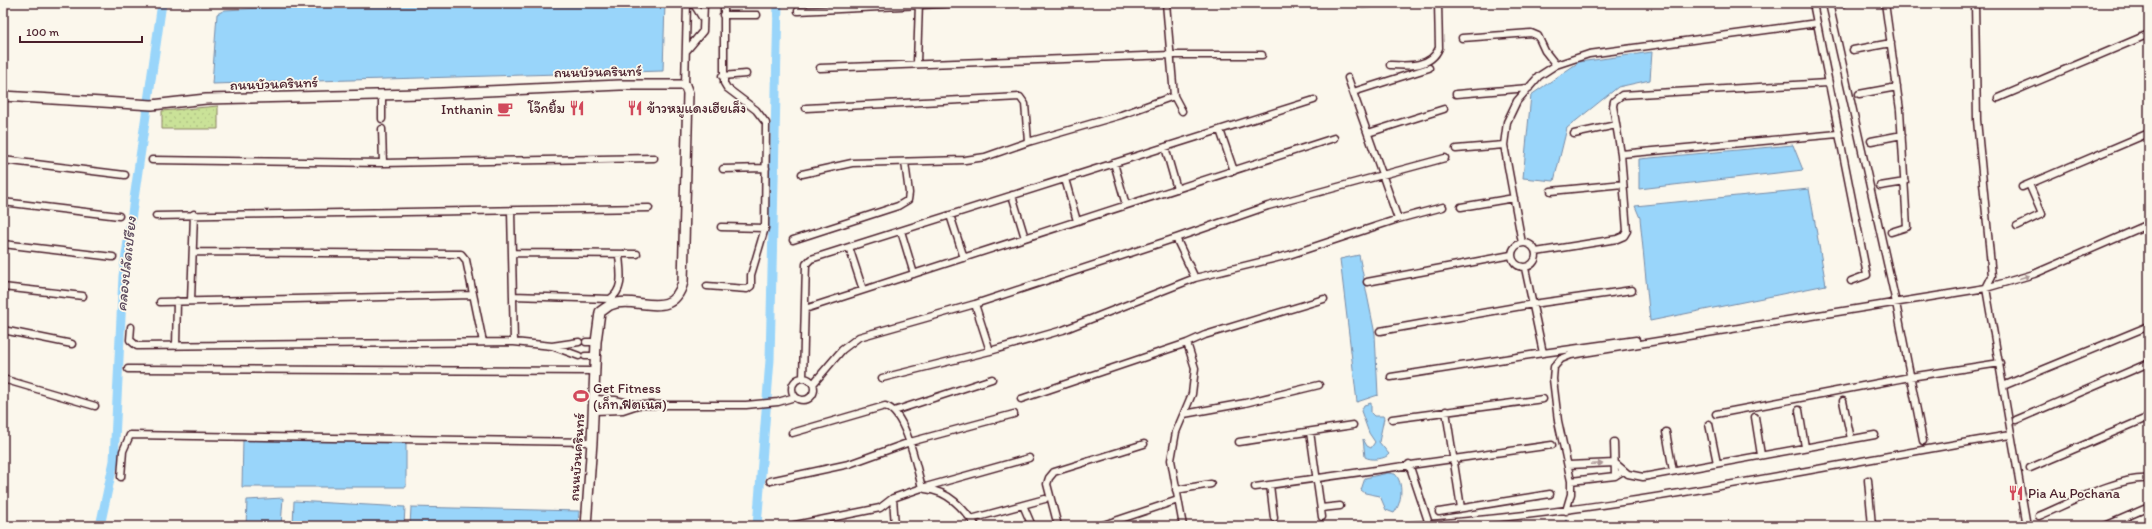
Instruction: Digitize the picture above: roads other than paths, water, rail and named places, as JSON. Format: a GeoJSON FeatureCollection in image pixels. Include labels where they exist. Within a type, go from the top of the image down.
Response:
{"type":"FeatureCollection","features":[{"type":"Feature","properties":{"kind":"street"},"geometry":{"type":"LineString","coordinates":[[686,85],[687,3]]}},
{"type":"Feature","properties":{"kind":"street"},"geometry":{"type":"LineString","coordinates":[[695,3],[695,6],[704,19]]}},
{"type":"Feature","properties":{"kind":"street"},"geometry":{"type":"LineString","coordinates":[[687,50],[703,32],[704,3]]}},
{"type":"Feature","properties":{"kind":"street"},"geometry":{"type":"LineString","coordinates":[[707,286],[748,289],[751,286],[752,275],[765,228],[766,123],[756,110],[727,88],[722,76],[724,3]]}},
{"type":"Feature","properties":{"kind":"street"},"geometry":{"type":"LineString","coordinates":[[798,11],[963,3]]}},
{"type":"Feature","properties":{"kind":"street"},"geometry":{"type":"LineString","coordinates":[[1166,3],[1174,96],[1182,111]]}},
{"type":"Feature","properties":{"kind":"street"},"geometry":{"type":"LineString","coordinates":[[1362,4],[1382,3]]}},
{"type":"Feature","properties":{"kind":"street"},"geometry":{"type":"LineString","coordinates":[[1390,65],[1414,67],[1431,60],[1437,53],[1439,48],[1438,3]]}},
{"type":"Feature","properties":{"kind":"street"},"geometry":{"type":"LineString","coordinates":[[1813,3],[1827,83],[1867,275],[1851,281]]}},
{"type":"Feature","properties":{"kind":"street"},"geometry":{"type":"LineString","coordinates":[[1829,3],[1896,303],[1923,441]]}},
{"type":"Feature","properties":{"kind":"street"},"geometry":{"type":"LineString","coordinates":[[1885,3],[1897,86],[1902,135],[1907,227],[1891,232]]}},
{"type":"Feature","properties":{"kind":"street"},"geometry":{"type":"LineString","coordinates":[[1975,3],[1977,120],[1992,276],[1986,288],[2000,363],[2010,435],[2027,526]]}},
{"type":"Feature","properties":{"kind":"street"},"geometry":{"type":"LineString","coordinates":[[917,63],[919,4]]}},
{"type":"Feature","properties":{"kind":"street"},"geometry":{"type":"LineString","coordinates":[[723,15],[758,15]]}},
{"type":"Feature","properties":{"kind":"street"},"geometry":{"type":"LineString","coordinates":[[1522,243],[1504,145],[1507,122],[1517,101],[1539,76],[1556,64],[1589,54],[1816,23]]}},
{"type":"Feature","properties":{"kind":"street"},"geometry":{"type":"LineString","coordinates":[[1462,38],[1531,33],[1538,36],[1545,51],[1556,64]]}},
{"type":"Feature","properties":{"kind":"street"},"geometry":{"type":"LineString","coordinates":[[1998,98],[2149,34]]}},
{"type":"Feature","properties":{"kind":"street"},"geometry":{"type":"LineString","coordinates":[[1853,50],[1891,43]]}},
{"type":"Feature","properties":{"kind":"street"},"geometry":{"type":"LineString","coordinates":[[820,68],[917,63],[1171,55],[1262,55]]}},
{"type":"Feature","properties":{"kind":"street"},"geometry":{"type":"LineString","coordinates":[[1353,92],[1429,68]]}},
{"type":"Feature","properties":{"kind":"street"},"geometry":{"type":"LineString","coordinates":[[722,76],[746,74]]}},
{"type":"Feature","properties":{"kind":"street"},"geometry":{"type":"LineString","coordinates":[[1348,78],[1398,219]]}},
{"type":"Feature","properties":{"kind":"street"},"geometry":{"type":"LineString","coordinates":[[1536,252],[1616,239],[1624,236],[1627,232],[1621,154],[1613,106],[1614,101],[1622,95],[1827,83]]}},
{"type":"Feature","properties":{"kind":"street","name":"ถนนบัวนครินทร์"},"geometry":{"type":"LineString","coordinates":[[3,96],[126,105],[152,105],[188,100],[382,95],[612,85],[686,85],[688,93],[683,282],[680,293],[672,301],[659,305],[620,303],[610,305],[600,312],[594,371],[594,411],[586,526]]}},
{"type":"Feature","properties":{"kind":"street"},"geometry":{"type":"LineString","coordinates":[[1859,94],[1897,86]]}},
{"type":"Feature","properties":{"kind":"street"},"geometry":{"type":"LineString","coordinates":[[1456,94],[1529,88]]}},
{"type":"Feature","properties":{"kind":"street"},"geometry":{"type":"LineString","coordinates":[[382,95],[382,119]]}},
{"type":"Feature","properties":{"kind":"street"},"geometry":{"type":"LineString","coordinates":[[802,174],[852,163],[965,160],[985,157],[1028,142],[1121,115],[1174,96]]}},
{"type":"Feature","properties":{"kind":"street"},"geometry":{"type":"LineString","coordinates":[[806,108],[1020,97],[1024,104],[1028,142]]}},
{"type":"Feature","properties":{"kind":"street"},"geometry":{"type":"LineString","coordinates":[[803,378],[807,261],[1314,100]]}},
{"type":"Feature","properties":{"kind":"street"},"geometry":{"type":"LineString","coordinates":[[1368,133],[1444,110]]}},
{"type":"Feature","properties":{"kind":"street"},"geometry":{"type":"LineString","coordinates":[[1574,134],[1616,125]]}},
{"type":"Feature","properties":{"kind":"street"},"geometry":{"type":"LineString","coordinates":[[382,129],[383,163]]}},
{"type":"Feature","properties":{"kind":"street"},"geometry":{"type":"LineString","coordinates":[[1220,130],[1234,170]]}},
{"type":"Feature","properties":{"kind":"street"},"geometry":{"type":"LineString","coordinates":[[2022,187],[2149,133]]}},
{"type":"Feature","properties":{"kind":"street"},"geometry":{"type":"LineString","coordinates":[[1621,154],[1838,134]]}},
{"type":"Feature","properties":{"kind":"street"},"geometry":{"type":"LineString","coordinates":[[1871,141],[1902,135]]}},
{"type":"Feature","properties":{"kind":"street"},"geometry":{"type":"LineString","coordinates":[[805,308],[1334,138]]}},
{"type":"Feature","properties":{"kind":"street"},"geometry":{"type":"LineString","coordinates":[[1456,149],[1504,145]]}},
{"type":"Feature","properties":{"kind":"street"},"geometry":{"type":"LineString","coordinates":[[1165,147],[1177,189]]}},
{"type":"Feature","properties":{"kind":"street"},"geometry":{"type":"LineString","coordinates":[[152,160],[383,163],[654,158]]}},
{"type":"Feature","properties":{"kind":"street"},"geometry":{"type":"LineString","coordinates":[[813,384],[842,350],[859,336],[975,304],[1268,206],[1445,158]]}},
{"type":"Feature","properties":{"kind":"street"},"geometry":{"type":"LineString","coordinates":[[3,160],[125,175]]}},
{"type":"Feature","properties":{"kind":"street"},"geometry":{"type":"LineString","coordinates":[[793,240],[898,206],[908,200],[909,194],[904,162]]}},
{"type":"Feature","properties":{"kind":"street"},"geometry":{"type":"LineString","coordinates":[[1114,163],[1126,205]]}},
{"type":"Feature","properties":{"kind":"street"},"geometry":{"type":"LineString","coordinates":[[723,169],[766,168]]}},
{"type":"Feature","properties":{"kind":"street"},"geometry":{"type":"LineString","coordinates":[[1065,179],[1077,221]]}},
{"type":"Feature","properties":{"kind":"street"},"geometry":{"type":"LineString","coordinates":[[1880,186],[1904,182]]}},
{"type":"Feature","properties":{"kind":"street"},"geometry":{"type":"LineString","coordinates":[[1551,191],[1623,184]]}},
{"type":"Feature","properties":{"kind":"street"},"geometry":{"type":"LineString","coordinates":[[2017,226],[2042,214],[2029,184]]}},
{"type":"Feature","properties":{"kind":"street"},"geometry":{"type":"LineString","coordinates":[[1012,195],[1025,238]]}},
{"type":"Feature","properties":{"kind":"street"},"geometry":{"type":"LineString","coordinates":[[1461,207],[1514,198]]}},
{"type":"Feature","properties":{"kind":"street"},"geometry":{"type":"LineString","coordinates":[[3,202],[120,216]]}},
{"type":"Feature","properties":{"kind":"street"},"geometry":{"type":"LineString","coordinates":[[882,378],[990,352],[1063,330],[1195,278],[1289,255],[1398,219],[1443,207]]}},
{"type":"Feature","properties":{"kind":"street"},"geometry":{"type":"LineString","coordinates":[[156,216],[194,214],[649,208]]}},
{"type":"Feature","properties":{"kind":"street"},"geometry":{"type":"LineString","coordinates":[[511,211],[514,342]]}},
{"type":"Feature","properties":{"kind":"street"},"geometry":{"type":"LineString","coordinates":[[191,301],[194,214]]}},
{"type":"Feature","properties":{"kind":"street"},"geometry":{"type":"LineString","coordinates":[[950,215],[964,258]]}},
{"type":"Feature","properties":{"kind":"street"},"geometry":{"type":"LineString","coordinates":[[1566,510],[1571,494],[1571,480],[1558,421],[1553,379],[1554,368],[1561,359],[1579,353],[1986,288],[2034,274],[2149,224]]}},
{"type":"Feature","properties":{"kind":"street"},"geometry":{"type":"LineString","coordinates":[[720,227],[765,228]]}},
{"type":"Feature","properties":{"kind":"street"},"geometry":{"type":"LineString","coordinates":[[901,230],[914,274]]}},
{"type":"Feature","properties":{"kind":"street"},"geometry":{"type":"LineString","coordinates":[[1176,238],[1195,278]]}},
{"type":"Feature","properties":{"kind":"street"},"geometry":{"type":"LineString","coordinates":[[1522,243],[1532,246],[1536,252],[1536,259],[1532,265],[1525,268],[1518,266],[1513,262],[1511,255],[1514,248],[1522,243]]}},
{"type":"Feature","properties":{"kind":"street"},"geometry":{"type":"LineString","coordinates":[[3,244],[113,257]]}},
{"type":"Feature","properties":{"kind":"street"},"geometry":{"type":"LineString","coordinates":[[850,247],[863,290]]}},
{"type":"Feature","properties":{"kind":"street"},"geometry":{"type":"LineString","coordinates":[[193,252],[461,254],[466,260],[483,342]]}},
{"type":"Feature","properties":{"kind":"street"},"geometry":{"type":"LineString","coordinates":[[512,253],[637,254]]}},
{"type":"Feature","properties":{"kind":"street"},"geometry":{"type":"LineString","coordinates":[[513,296],[610,299],[617,295],[620,289],[619,255]]}},
{"type":"Feature","properties":{"kind":"street"},"geometry":{"type":"LineString","coordinates":[[1367,282],[1511,255]]}},
{"type":"Feature","properties":{"kind":"street"},"geometry":{"type":"LineString","coordinates":[[1525,268],[1543,353]]}},
{"type":"Feature","properties":{"kind":"street"},"geometry":{"type":"LineString","coordinates":[[3,287],[83,296]]}},
{"type":"Feature","properties":{"kind":"street"},"geometry":{"type":"LineString","coordinates":[[1380,331],[1533,304],[1632,290]]}},
{"type":"Feature","properties":{"kind":"street"},"geometry":{"type":"LineString","coordinates":[[160,302],[473,295]]}},
{"type":"Feature","properties":{"kind":"street"},"geometry":{"type":"LineString","coordinates":[[1021,400],[1187,343],[1205,335],[1324,299]]}},
{"type":"Feature","properties":{"kind":"street"},"geometry":{"type":"LineString","coordinates":[[176,346],[177,302]]}},
{"type":"Feature","properties":{"kind":"street"},"geometry":{"type":"LineString","coordinates":[[975,304],[990,352]]}},
{"type":"Feature","properties":{"kind":"street"},"geometry":{"type":"LineString","coordinates":[[2003,386],[2149,326]]}},
{"type":"Feature","properties":{"kind":"street"},"geometry":{"type":"LineString","coordinates":[[131,327],[130,340],[137,346],[514,342],[552,346],[582,356],[595,356]]}},
{"type":"Feature","properties":{"kind":"street"},"geometry":{"type":"LineString","coordinates":[[3,330],[72,344]]}},
{"type":"Feature","properties":{"kind":"street"},"geometry":{"type":"LineString","coordinates":[[1391,377],[1636,340]]}},
{"type":"Feature","properties":{"kind":"street"},"geometry":{"type":"LineString","coordinates":[[552,346],[579,342]]}},
{"type":"Feature","properties":{"kind":"street"},"geometry":{"type":"LineString","coordinates":[[586,342],[596,342]]}},
{"type":"Feature","properties":{"kind":"street"},"geometry":{"type":"LineString","coordinates":[[1183,526],[1171,460],[1176,432],[1192,394],[1196,368],[1187,343]]}},
{"type":"Feature","properties":{"kind":"street"},"geometry":{"type":"LineString","coordinates":[[1716,414],[1910,377],[2000,363]]}},
{"type":"Feature","properties":{"kind":"street"},"geometry":{"type":"LineString","coordinates":[[2016,420],[2149,363]]}},
{"type":"Feature","properties":{"kind":"street"},"geometry":{"type":"LineString","coordinates":[[128,369],[594,371]]}},
{"type":"Feature","properties":{"kind":"street"},"geometry":{"type":"LineString","coordinates":[[803,378],[811,381],[814,391],[808,400],[803,401],[795,397],[792,390],[796,380],[803,378]]}},
{"type":"Feature","properties":{"kind":"street"},"geometry":{"type":"LineString","coordinates":[[3,379],[95,406]]}},
{"type":"Feature","properties":{"kind":"street"},"geometry":{"type":"LineString","coordinates":[[894,411],[992,379]]}},
{"type":"Feature","properties":{"kind":"street"},"geometry":{"type":"LineString","coordinates":[[1184,414],[1245,403],[1318,385]]}},
{"type":"Feature","properties":{"kind":"street"},"geometry":{"type":"LineString","coordinates":[[594,399],[615,400],[638,405],[746,405],[778,402],[795,397]]}},
{"type":"Feature","properties":{"kind":"street"},"geometry":{"type":"LineString","coordinates":[[1392,419],[1543,399]]}},
{"type":"Feature","properties":{"kind":"street"},"geometry":{"type":"LineString","coordinates":[[1843,401],[1851,439]]}},
{"type":"Feature","properties":{"kind":"street"},"geometry":{"type":"LineString","coordinates":[[594,411],[616,411],[638,405]]}},
{"type":"Feature","properties":{"kind":"street"},"geometry":{"type":"LineString","coordinates":[[792,433],[885,406],[894,411],[910,442],[922,488]]}},
{"type":"Feature","properties":{"kind":"street"},"geometry":{"type":"LineString","coordinates":[[1799,410],[1805,448]]}},
{"type":"Feature","properties":{"kind":"street"},"geometry":{"type":"LineString","coordinates":[[1446,411],[1461,508]]}},
{"type":"Feature","properties":{"kind":"street"},"geometry":{"type":"LineString","coordinates":[[770,481],[849,464],[910,442],[1014,414]]}},
{"type":"Feature","properties":{"kind":"street"},"geometry":{"type":"LineString","coordinates":[[1755,417],[1762,455]]}},
{"type":"Feature","properties":{"kind":"street"},"geometry":{"type":"LineString","coordinates":[[2030,468],[2149,417]]}},
{"type":"Feature","properties":{"kind":"street"},"geometry":{"type":"LineString","coordinates":[[1709,424],[1717,463]]}},
{"type":"Feature","properties":{"kind":"street"},"geometry":{"type":"LineString","coordinates":[[1239,442],[1353,426]]}},
{"type":"Feature","properties":{"kind":"street"},"geometry":{"type":"LineString","coordinates":[[1310,432],[1322,517]]}},
{"type":"Feature","properties":{"kind":"street"},"geometry":{"type":"LineString","coordinates":[[1666,432],[1673,471]]}},
{"type":"Feature","properties":{"kind":"street"},"geometry":{"type":"LineString","coordinates":[[121,477],[123,451],[130,435],[592,442]]}},
{"type":"Feature","properties":{"kind":"street"},"geometry":{"type":"LineString","coordinates":[[1568,465],[1615,463],[1623,471],[1638,477],[1875,435]]}},
{"type":"Feature","properties":{"kind":"street"},"geometry":{"type":"LineString","coordinates":[[1403,526],[1429,524],[1470,524],[1495,519],[1566,510],[2010,435]]}},
{"type":"Feature","properties":{"kind":"street"},"geometry":{"type":"LineString","coordinates":[[1614,442],[1615,476]]}},
{"type":"Feature","properties":{"kind":"street"},"geometry":{"type":"LineString","coordinates":[[1058,526],[1047,484],[1048,478],[1054,472],[1144,444]]}},
{"type":"Feature","properties":{"kind":"street"},"geometry":{"type":"LineString","coordinates":[[1255,487],[1409,464],[1552,445]]}},
{"type":"Feature","properties":{"kind":"street"},"geometry":{"type":"LineString","coordinates":[[790,526],[880,508],[893,498],[922,488],[1028,458]]}},
{"type":"Feature","properties":{"kind":"street"},"geometry":{"type":"LineString","coordinates":[[1409,464],[1429,524]]}},
{"type":"Feature","properties":{"kind":"street"},"geometry":{"type":"LineString","coordinates":[[1571,480],[1615,476],[1623,471]]}},
{"type":"Feature","properties":{"kind":"street"},"geometry":{"type":"LineString","coordinates":[[2039,516],[2120,482],[2139,478],[2149,480]]}},
{"type":"Feature","properties":{"kind":"street"},"geometry":{"type":"LineString","coordinates":[[1868,480],[1872,526]]}},
{"type":"Feature","properties":{"kind":"street"},"geometry":{"type":"LineString","coordinates":[[1176,490],[1211,484]]}},
{"type":"Feature","properties":{"kind":"street"},"geometry":{"type":"LineString","coordinates":[[1270,485],[1274,518]]}},
{"type":"Feature","properties":{"kind":"street"},"geometry":{"type":"LineString","coordinates":[[922,488],[948,494],[976,526]]}},
{"type":"Feature","properties":{"kind":"street"},"geometry":{"type":"LineString","coordinates":[[1439,512],[1550,494]]}},
{"type":"Feature","properties":{"kind":"street"},"geometry":{"type":"LineString","coordinates":[[893,498],[895,526]]}},
{"type":"Feature","properties":{"kind":"street"},"geometry":{"type":"LineString","coordinates":[[971,519],[1045,499]]}},
{"type":"Feature","properties":{"kind":"street"},"geometry":{"type":"LineString","coordinates":[[1100,526],[1178,500]]}},
{"type":"Feature","properties":{"kind":"street"},"geometry":{"type":"LineString","coordinates":[[1023,505],[1032,526]]}},
{"type":"Feature","properties":{"kind":"street"},"geometry":{"type":"LineString","coordinates":[[1320,508],[1340,506]]}},
{"type":"Feature","properties":{"kind":"street"},"geometry":{"type":"LineString","coordinates":[[2105,526],[2149,507]]}},
{"type":"Feature","properties":{"kind":"street"},"geometry":{"type":"LineString","coordinates":[[1491,526],[1495,519]]}},
{"type":"Feature","properties":{"kind":"water"},"geometry":{"type":"Polygon","coordinates":[[[349,3],[665,3],[663,71],[212,84],[217,14],[225,10],[349,3]]]}},
{"type":"Feature","properties":{"kind":"water"},"geometry":{"type":"Polygon","coordinates":[[[1652,52],[1650,80],[1618,87],[1567,128],[1554,181],[1523,178],[1531,95],[1579,62],[1652,52]]]}},
{"type":"Feature","properties":{"kind":"water"},"geometry":{"type":"Polygon","coordinates":[[[1793,145],[1803,170],[1639,189],[1639,159],[1793,145]]]}},
{"type":"Feature","properties":{"kind":"water"},"geometry":{"type":"Polygon","coordinates":[[[1809,189],[1826,285],[1650,321],[1640,218],[1635,206],[1809,189]]]}},
{"type":"Feature","properties":{"kind":"water"},"geometry":{"type":"Polygon","coordinates":[[[1359,255],[1375,334],[1378,395],[1357,402],[1340,259],[1359,255]]]}},
{"type":"Feature","properties":{"kind":"water"},"geometry":{"type":"Polygon","coordinates":[[[1371,403],[1371,413],[1374,416],[1383,416],[1384,418],[1379,442],[1389,454],[1378,459],[1365,457],[1363,439],[1367,446],[1371,448],[1375,442],[1369,433],[1361,411],[1364,405],[1371,403]]]}},
{"type":"Feature","properties":{"kind":"water"},"geometry":{"type":"Polygon","coordinates":[[[243,439],[406,439],[406,487],[242,487],[243,439]]]}},
{"type":"Feature","properties":{"kind":"water"},"geometry":{"type":"Polygon","coordinates":[[[1388,473],[1395,474],[1400,482],[1401,488],[1399,504],[1394,513],[1386,510],[1380,496],[1365,493],[1361,490],[1365,478],[1388,473]]]}},
{"type":"Feature","properties":{"kind":"water"},"geometry":{"type":"Polygon","coordinates":[[[283,498],[281,526],[246,526],[247,500],[283,498]]]}},
{"type":"Feature","properties":{"kind":"water"},"geometry":{"type":"Polygon","coordinates":[[[294,501],[405,507],[404,526],[293,526],[294,501]]]}},
{"type":"Feature","properties":{"kind":"water"},"geometry":{"type":"Polygon","coordinates":[[[411,507],[579,511],[578,526],[410,526],[411,507]]]}},
{"type":"Feature","properties":{"kind":"waterway","name":"คลองปลัดเปรียง"},"geometry":{"type":"LineString","coordinates":[[100,526],[114,461],[123,276],[162,3]]}},
{"type":"Feature","properties":{"kind":"waterway"},"geometry":{"type":"LineString","coordinates":[[757,526],[770,360],[778,3]]}},
{"type":"Feature","properties":{"kind":"waterway"},"geometry":{"type":"LineString","coordinates":[[1566,521],[1566,526]]}},
{"type":"Feature","properties":{"kind":"place","name":"โจ๊กยิ้ม"},"geometry":{"type":"Point","coordinates":[577,108]}},
{"type":"Feature","properties":{"kind":"place","name":"ข้าวหมูแดงเฮียเส็ง"},"geometry":{"type":"Point","coordinates":[635,108]}},
{"type":"Feature","properties":{"kind":"place","name":"Inthanin"},"geometry":{"type":"Point","coordinates":[505,109]}},
{"type":"Feature","properties":{"kind":"place","name":"Get Fitness (เก็ท ฟิตเนส)"},"geometry":{"type":"Point","coordinates":[581,396]}},
{"type":"Feature","properties":{"kind":"place","name":"Pia Au Pochana"},"geometry":{"type":"Point","coordinates":[2016,493]}}]}
